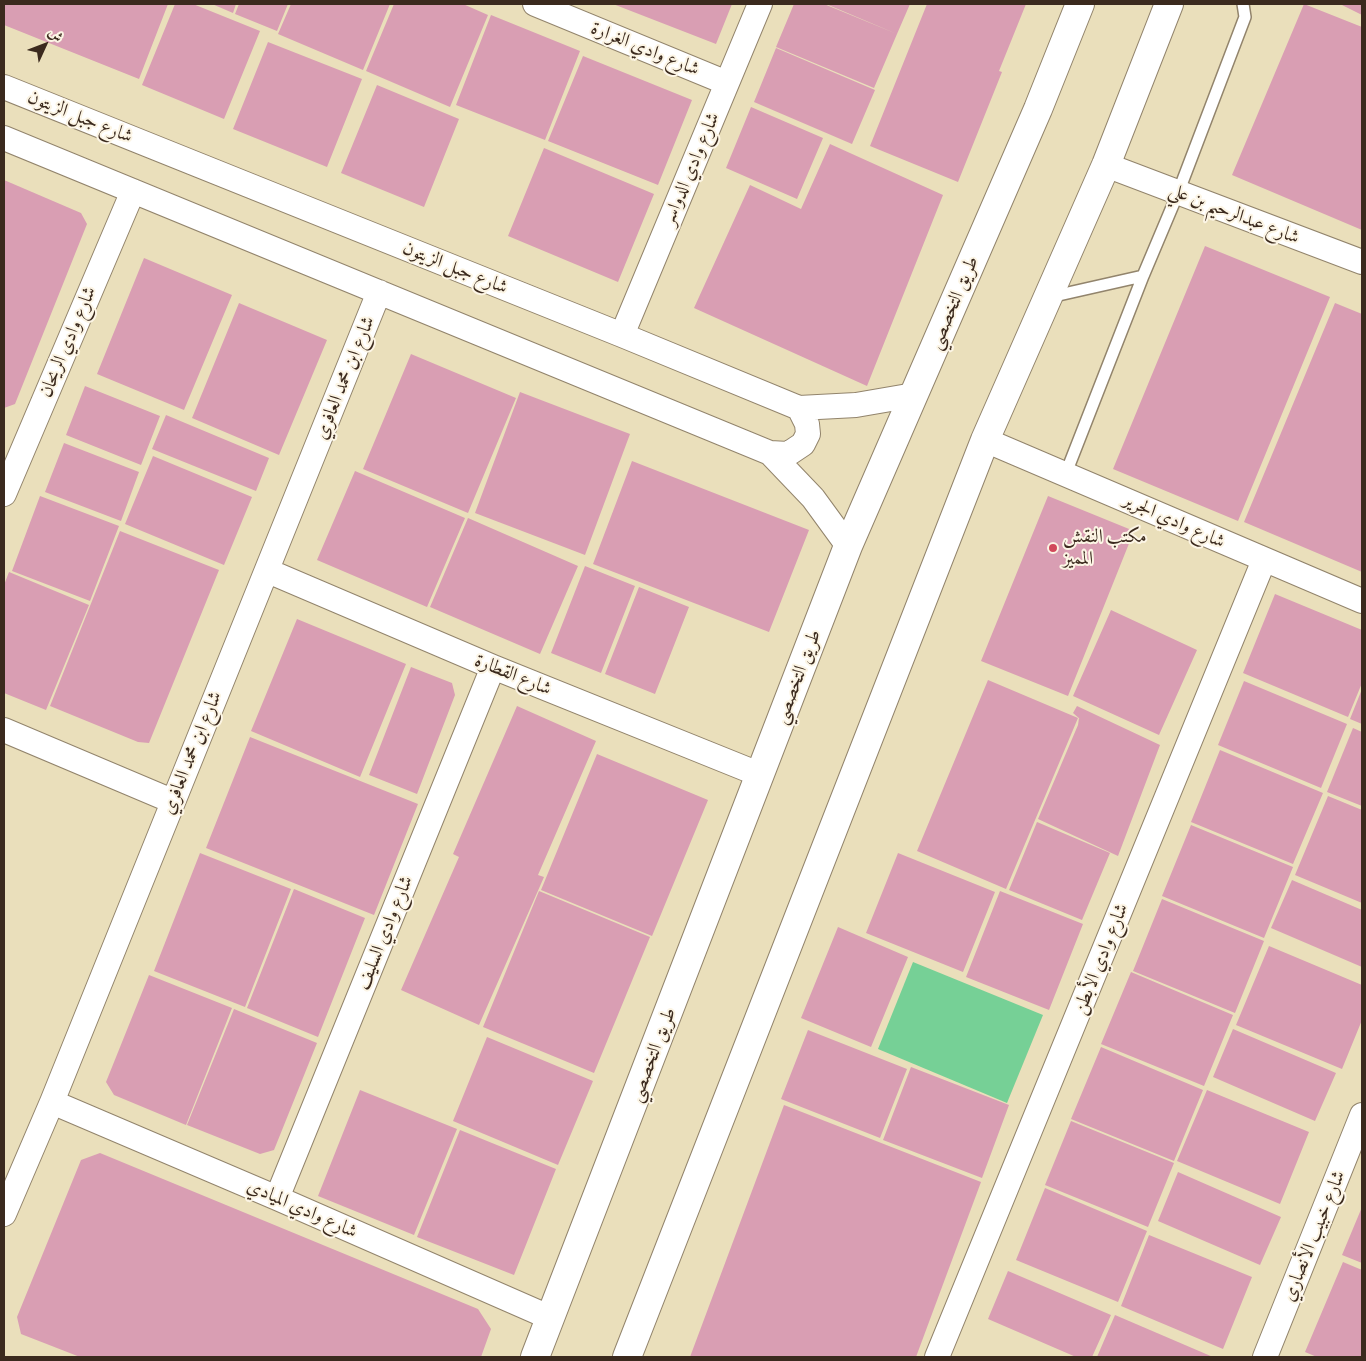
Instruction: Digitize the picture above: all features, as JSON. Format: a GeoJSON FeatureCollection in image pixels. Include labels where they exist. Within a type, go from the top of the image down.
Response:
{"type":"FeatureCollection","features":[{"type":"Feature","properties":{"kind":"main road","name":"طريق التخصصي"},"geometry":{"type":"LineString","coordinates":[[535,1357],[848,546],[1038,109],[1080,4]]}},
{"type":"Feature","properties":{"kind":"main road"},"geometry":{"type":"LineString","coordinates":[[627,1357],[985,440],[1106,165],[1169,4]]}},
{"type":"Feature","properties":{"kind":"street","name":"شارع وادي الغرارة"},"geometry":{"type":"LineString","coordinates":[[535,4],[727,83]]}},
{"type":"Feature","properties":{"kind":"street","name":"شارع وادي الدواسر"},"geometry":{"type":"LineString","coordinates":[[622,335],[760,4]]}},
{"type":"Feature","properties":{"kind":"street","name":"شارع جبل الزيتون"},"geometry":{"type":"LineString","coordinates":[[4,87],[799,408],[856,405],[914,395]]}},
{"type":"Feature","properties":{"kind":"street"},"geometry":{"type":"LineString","coordinates":[[4,138],[770,453],[788,454],[803,444],[808,434],[807,424],[799,408]]}},
{"type":"Feature","properties":{"kind":"street","name":"شارع عبدالرحيم بن علي"},"geometry":{"type":"LineString","coordinates":[[1106,165],[1362,262]]}},
{"type":"Feature","properties":{"kind":"street","name":"شارع وادي الريحان"},"geometry":{"type":"LineString","coordinates":[[4,494],[11,453],[133,191]]}},
{"type":"Feature","properties":{"kind":"street","name":"شارع ابن محمد العافري"},"geometry":{"type":"LineString","coordinates":[[4,1214],[52,1102],[172,801],[268,571],[380,292]]}},
{"type":"Feature","properties":{"kind":"street","name":"شارع وادي الجرير"},"geometry":{"type":"LineString","coordinates":[[985,440],[1362,601]]}},
{"type":"Feature","properties":{"kind":"street"},"geometry":{"type":"LineString","coordinates":[[770,453],[813,498],[848,546]]}},
{"type":"Feature","properties":{"kind":"street","name":"شارع وادي الأبطن"},"geometry":{"type":"LineString","coordinates":[[938,1357],[1264,560]]}},
{"type":"Feature","properties":{"kind":"street","name":"شارع القطارة"},"geometry":{"type":"LineString","coordinates":[[268,571],[494,668],[761,775]]}},
{"type":"Feature","properties":{"kind":"street","name":"شارع وادي السليف"},"geometry":{"type":"LineString","coordinates":[[277,1198],[494,668]]}},
{"type":"Feature","properties":{"kind":"street"},"geometry":{"type":"LineString","coordinates":[[4,730],[172,801]]}},
{"type":"Feature","properties":{"kind":"street","name":"شارع وادي الميادي"},"geometry":{"type":"LineString","coordinates":[[52,1102],[551,1318]]}},
{"type":"Feature","properties":{"kind":"street","name":"شارع خبيب الأنصاري"},"geometry":{"type":"LineString","coordinates":[[1265,1357],[1362,1116]]}},
{"type":"Feature","properties":{"kind":"lane"},"geometry":{"type":"LineString","coordinates":[[1066,473],[1143,276],[1178,193],[1245,17],[1242,4]]}},
{"type":"Feature","properties":{"kind":"lane"},"geometry":{"type":"LineString","coordinates":[[1046,298],[1143,276]]}},
{"type":"Feature","properties":{"kind":"green space"},"geometry":{"type":"Polygon","coordinates":[[[913,962],[1043,1015],[1007,1103],[878,1049],[913,962]]]}},
{"type":"Feature","properties":{"kind":"building"},"geometry":{"type":"Polygon","coordinates":[[[4,4],[168,4],[139,79],[4,25],[4,4]]]}},
{"type":"Feature","properties":{"kind":"building"},"geometry":{"type":"Polygon","coordinates":[[[175,4],[193,4],[260,31],[224,119],[142,85],[175,4]]]}},
{"type":"Feature","properties":{"kind":"building"},"geometry":{"type":"Polygon","coordinates":[[[212,4],[236,4],[233,13],[212,4]]]}},
{"type":"Feature","properties":{"kind":"building"},"geometry":{"type":"Polygon","coordinates":[[[239,4],[288,4],[277,31],[235,14],[239,4]]]}},
{"type":"Feature","properties":{"kind":"building"},"geometry":{"type":"Polygon","coordinates":[[[291,4],[390,4],[363,70],[278,34],[291,4]]]}},
{"type":"Feature","properties":{"kind":"building"},"geometry":{"type":"Polygon","coordinates":[[[394,4],[463,4],[488,15],[450,107],[366,71],[394,4]]]}},
{"type":"Feature","properties":{"kind":"building"},"geometry":{"type":"Polygon","coordinates":[[[613,4],[732,4],[716,44],[613,4]]]}},
{"type":"Feature","properties":{"kind":"building"},"geometry":{"type":"Polygon","coordinates":[[[794,4],[824,4],[897,34],[874,88],[776,47],[794,4]]]}},
{"type":"Feature","properties":{"kind":"building"},"geometry":{"type":"Polygon","coordinates":[[[826,4],[910,4],[897,34],[826,4]]]}},
{"type":"Feature","properties":{"kind":"building"},"geometry":{"type":"Polygon","coordinates":[[[927,4],[1026,4],[999,71],[1002,72],[958,182],[870,146],[927,4]]]}},
{"type":"Feature","properties":{"kind":"building"},"geometry":{"type":"Polygon","coordinates":[[[1304,4],[1362,27],[1362,230],[1232,175],[1304,4]]]}},
{"type":"Feature","properties":{"kind":"building"},"geometry":{"type":"Polygon","coordinates":[[[1340,4],[1362,4],[1362,15],[1340,4]]]}},
{"type":"Feature","properties":{"kind":"building"},"geometry":{"type":"Polygon","coordinates":[[[491,15],[580,51],[545,140],[456,105],[491,15]]]}},
{"type":"Feature","properties":{"kind":"building"},"geometry":{"type":"Polygon","coordinates":[[[268,42],[362,79],[327,167],[233,129],[268,42]]]}},
{"type":"Feature","properties":{"kind":"building"},"geometry":{"type":"Polygon","coordinates":[[[776,48],[875,90],[852,144],[754,102],[776,48]]]}},
{"type":"Feature","properties":{"kind":"building"},"geometry":{"type":"Polygon","coordinates":[[[583,56],[692,100],[658,185],[548,141],[583,56]]]}},
{"type":"Feature","properties":{"kind":"building"},"geometry":{"type":"Polygon","coordinates":[[[377,85],[459,119],[424,207],[341,173],[377,85]]]}},
{"type":"Feature","properties":{"kind":"building"},"geometry":{"type":"Polygon","coordinates":[[[751,107],[823,138],[797,199],[726,168],[751,107]]]}},
{"type":"Feature","properties":{"kind":"building"},"geometry":{"type":"Polygon","coordinates":[[[830,144],[943,195],[867,386],[694,308],[750,185],[801,209],[830,144]]]}},
{"type":"Feature","properties":{"kind":"building"},"geometry":{"type":"Polygon","coordinates":[[[544,148],[654,194],[618,282],[508,236],[544,148]]]}},
{"type":"Feature","properties":{"kind":"building"},"geometry":{"type":"Polygon","coordinates":[[[4,180],[81,213],[87,224],[15,404],[4,408],[4,180]]]}},
{"type":"Feature","properties":{"kind":"building"},"geometry":{"type":"Polygon","coordinates":[[[1205,246],[1330,297],[1238,521],[1113,469],[1205,246]]]}},
{"type":"Feature","properties":{"kind":"building"},"geometry":{"type":"Polygon","coordinates":[[[144,258],[232,295],[184,410],[97,374],[144,258]]]}},
{"type":"Feature","properties":{"kind":"building"},"geometry":{"type":"Polygon","coordinates":[[[239,303],[327,340],[279,455],[192,418],[239,303]]]}},
{"type":"Feature","properties":{"kind":"building"},"geometry":{"type":"Polygon","coordinates":[[[1335,303],[1362,314],[1362,572],[1244,522],[1335,303]]]}},
{"type":"Feature","properties":{"kind":"building"},"geometry":{"type":"Polygon","coordinates":[[[411,354],[516,398],[468,513],[363,469],[411,354]]]}},
{"type":"Feature","properties":{"kind":"building"},"geometry":{"type":"Polygon","coordinates":[[[85,386],[160,416],[141,465],[66,435],[85,386]]]}},
{"type":"Feature","properties":{"kind":"building"},"geometry":{"type":"Polygon","coordinates":[[[520,392],[630,434],[585,555],[475,513],[520,392]]]}},
{"type":"Feature","properties":{"kind":"building"},"geometry":{"type":"Polygon","coordinates":[[[166,415],[269,458],[256,491],[152,449],[166,415]]]}},
{"type":"Feature","properties":{"kind":"building"},"geometry":{"type":"Polygon","coordinates":[[[64,443],[139,472],[121,521],[45,492],[64,443]]]}},
{"type":"Feature","properties":{"kind":"building"},"geometry":{"type":"Polygon","coordinates":[[[153,456],[252,497],[224,565],[125,524],[153,456]]]}},
{"type":"Feature","properties":{"kind":"building"},"geometry":{"type":"Polygon","coordinates":[[[632,461],[809,530],[769,632],[593,564],[632,461]]]}},
{"type":"Feature","properties":{"kind":"building"},"geometry":{"type":"Polygon","coordinates":[[[355,471],[465,518],[427,607],[317,560],[355,471]]]}},
{"type":"Feature","properties":{"kind":"building"},"geometry":{"type":"Polygon","coordinates":[[[40,496],[119,526],[90,601],[12,571],[40,496]]]}},
{"type":"Feature","properties":{"kind":"building"},"geometry":{"type":"Polygon","coordinates":[[[1048,496],[1134,531],[1068,696],[981,661],[1048,496]]]}},
{"type":"Feature","properties":{"kind":"building"},"geometry":{"type":"Polygon","coordinates":[[[468,518],[578,566],[540,654],[430,607],[468,518]]]}},
{"type":"Feature","properties":{"kind":"building"},"geometry":{"type":"Polygon","coordinates":[[[120,531],[219,570],[149,743],[138,742],[50,706],[120,531]]]}},
{"type":"Feature","properties":{"kind":"building"},"geometry":{"type":"Polygon","coordinates":[[[585,566],[635,586],[601,673],[551,653],[585,566]]]}},
{"type":"Feature","properties":{"kind":"building"},"geometry":{"type":"Polygon","coordinates":[[[9,572],[89,605],[46,710],[4,693],[4,585],[9,572]]]}},
{"type":"Feature","properties":{"kind":"building"},"geometry":{"type":"Polygon","coordinates":[[[639,587],[689,607],[655,694],[605,674],[639,587]]]}},
{"type":"Feature","properties":{"kind":"building"},"geometry":{"type":"Polygon","coordinates":[[[1275,594],[1362,630],[1362,683],[1348,717],[1243,673],[1275,594]]]}},
{"type":"Feature","properties":{"kind":"building"},"geometry":{"type":"Polygon","coordinates":[[[1111,610],[1197,650],[1159,735],[1073,696],[1111,610]]]}},
{"type":"Feature","properties":{"kind":"building"},"geometry":{"type":"Polygon","coordinates":[[[297,619],[406,664],[360,777],[251,731],[297,619]]]}},
{"type":"Feature","properties":{"kind":"building"},"geometry":{"type":"Polygon","coordinates":[[[411,667],[452,683],[455,695],[417,794],[369,775],[411,667]]]}},
{"type":"Feature","properties":{"kind":"building"},"geometry":{"type":"Polygon","coordinates":[[[988,680],[1078,718],[1006,889],[917,851],[988,680]]]}},
{"type":"Feature","properties":{"kind":"building"},"geometry":{"type":"Polygon","coordinates":[[[1244,681],[1347,724],[1321,788],[1218,745],[1244,681]]]}},
{"type":"Feature","properties":{"kind":"building"},"geometry":{"type":"Polygon","coordinates":[[[1362,689],[1362,724],[1350,719],[1362,689]]]}},
{"type":"Feature","properties":{"kind":"building"},"geometry":{"type":"Polygon","coordinates":[[[517,706],[596,741],[538,875],[544,877],[479,1025],[401,990],[459,857],[453,854],[517,706]]]}},
{"type":"Feature","properties":{"kind":"building"},"geometry":{"type":"Polygon","coordinates":[[[1077,706],[1160,745],[1118,856],[1038,819],[1078,725],[1079,718],[1073,713],[1077,706]]]}},
{"type":"Feature","properties":{"kind":"building"},"geometry":{"type":"Polygon","coordinates":[[[1353,728],[1362,732],[1362,806],[1327,792],[1353,728]]]}},
{"type":"Feature","properties":{"kind":"building"},"geometry":{"type":"Polygon","coordinates":[[[250,737],[418,804],[374,915],[206,848],[250,737]]]}},
{"type":"Feature","properties":{"kind":"building"},"geometry":{"type":"Polygon","coordinates":[[[1220,750],[1323,793],[1293,864],[1191,822],[1220,750]]]}},
{"type":"Feature","properties":{"kind":"building"},"geometry":{"type":"Polygon","coordinates":[[[597,754],[708,800],[652,936],[541,890],[597,754]]]}},
{"type":"Feature","properties":{"kind":"building"},"geometry":{"type":"Polygon","coordinates":[[[1328,796],[1362,810],[1362,903],[1295,875],[1328,796]]]}},
{"type":"Feature","properties":{"kind":"building"},"geometry":{"type":"Polygon","coordinates":[[[1037,822],[1110,853],[1082,920],[1009,890],[1037,822]]]}},
{"type":"Feature","properties":{"kind":"building"},"geometry":{"type":"Polygon","coordinates":[[[1191,825],[1293,867],[1264,938],[1162,896],[1191,825]]]}},
{"type":"Feature","properties":{"kind":"building"},"geometry":{"type":"Polygon","coordinates":[[[200,853],[291,889],[245,1007],[154,971],[200,853]]]}},
{"type":"Feature","properties":{"kind":"building"},"geometry":{"type":"Polygon","coordinates":[[[898,853],[995,892],[963,972],[866,933],[898,853]]]}},
{"type":"Feature","properties":{"kind":"building"},"geometry":{"type":"Polygon","coordinates":[[[1292,880],[1362,910],[1362,967],[1271,928],[1292,880]]]}},
{"type":"Feature","properties":{"kind":"building"},"geometry":{"type":"Polygon","coordinates":[[[294,889],[365,918],[318,1037],[247,1008],[294,889]]]}},
{"type":"Feature","properties":{"kind":"building"},"geometry":{"type":"Polygon","coordinates":[[[539,891],[650,937],[594,1073],[483,1027],[539,891]]]}},
{"type":"Feature","properties":{"kind":"building"},"geometry":{"type":"Polygon","coordinates":[[[1000,891],[1083,924],[1049,1010],[966,977],[1000,891]]]}},
{"type":"Feature","properties":{"kind":"building"},"geometry":{"type":"Polygon","coordinates":[[[1162,899],[1264,941],[1235,1013],[1133,971],[1162,899]]]}},
{"type":"Feature","properties":{"kind":"building"},"geometry":{"type":"Polygon","coordinates":[[[838,927],[908,957],[871,1047],[801,1018],[838,927]]]}},
{"type":"Feature","properties":{"kind":"building"},"geometry":{"type":"Polygon","coordinates":[[[1269,946],[1362,985],[1362,1020],[1342,1069],[1236,1025],[1269,946]]]}},
{"type":"Feature","properties":{"kind":"building"},"geometry":{"type":"Polygon","coordinates":[[[1131,972],[1233,1015],[1204,1086],[1101,1044],[1131,972]]]}},
{"type":"Feature","properties":{"kind":"building"},"geometry":{"type":"Polygon","coordinates":[[[149,975],[232,1008],[186,1125],[114,1095],[106,1082],[149,975]]]}},
{"type":"Feature","properties":{"kind":"building"},"geometry":{"type":"Polygon","coordinates":[[[234,1009],[317,1043],[274,1150],[260,1154],[187,1125],[234,1009]]]}},
{"type":"Feature","properties":{"kind":"building"},"geometry":{"type":"Polygon","coordinates":[[[1233,1029],[1336,1073],[1315,1121],[1213,1077],[1233,1029]]]}},
{"type":"Feature","properties":{"kind":"building"},"geometry":{"type":"Polygon","coordinates":[[[808,1030],[907,1069],[880,1138],[781,1099],[808,1030]]]}},
{"type":"Feature","properties":{"kind":"building"},"geometry":{"type":"Polygon","coordinates":[[[487,1037],[593,1081],[558,1165],[453,1121],[487,1037]]]}},
{"type":"Feature","properties":{"kind":"building"},"geometry":{"type":"Polygon","coordinates":[[[1101,1047],[1203,1090],[1174,1161],[1071,1119],[1101,1047]]]}},
{"type":"Feature","properties":{"kind":"building"},"geometry":{"type":"Polygon","coordinates":[[[911,1067],[1009,1105],[982,1178],[883,1140],[911,1067]]]}},
{"type":"Feature","properties":{"kind":"building"},"geometry":{"type":"Polygon","coordinates":[[[360,1090],[457,1129],[414,1235],[318,1196],[360,1090]]]}},
{"type":"Feature","properties":{"kind":"building"},"geometry":{"type":"Polygon","coordinates":[[[1207,1090],[1309,1132],[1280,1204],[1177,1161],[1207,1090]]]}},
{"type":"Feature","properties":{"kind":"building"},"geometry":{"type":"Polygon","coordinates":[[[784,1105],[981,1182],[916,1357],[690,1357],[784,1105]]]}},
{"type":"Feature","properties":{"kind":"building"},"geometry":{"type":"Polygon","coordinates":[[[1071,1121],[1174,1163],[1148,1227],[1045,1185],[1071,1121]]]}},
{"type":"Feature","properties":{"kind":"building"},"geometry":{"type":"Polygon","coordinates":[[[460,1130],[556,1169],[514,1275],[417,1237],[460,1130]]]}},
{"type":"Feature","properties":{"kind":"building"},"geometry":{"type":"Polygon","coordinates":[[[100,1153],[478,1309],[491,1329],[481,1357],[80,1357],[21,1334],[17,1317],[81,1160],[100,1153]]]}},
{"type":"Feature","properties":{"kind":"building"},"geometry":{"type":"Polygon","coordinates":[[[1178,1172],[1281,1217],[1260,1265],[1158,1221],[1178,1172]]]}},
{"type":"Feature","properties":{"kind":"building"},"geometry":{"type":"Polygon","coordinates":[[[1045,1188],[1147,1231],[1118,1302],[1016,1260],[1045,1188]]]}},
{"type":"Feature","properties":{"kind":"building"},"geometry":{"type":"Polygon","coordinates":[[[1362,1207],[1362,1263],[1342,1255],[1362,1207]]]}},
{"type":"Feature","properties":{"kind":"building"},"geometry":{"type":"Polygon","coordinates":[[[1149,1235],[1252,1277],[1223,1349],[1121,1306],[1149,1235]]]}},
{"type":"Feature","properties":{"kind":"building"},"geometry":{"type":"Polygon","coordinates":[[[1343,1262],[1362,1270],[1362,1357],[1317,1357],[1305,1352],[1343,1262]]]}},
{"type":"Feature","properties":{"kind":"building"},"geometry":{"type":"Polygon","coordinates":[[[1008,1271],[1111,1315],[1092,1357],[1076,1357],[988,1319],[1008,1271]]]}},
{"type":"Feature","properties":{"kind":"building"},"geometry":{"type":"Polygon","coordinates":[[[1115,1315],[1213,1357],[1097,1357],[1115,1315]]]}},
{"type":"Feature","properties":{"kind":"place","name":"مكتب النقش المميز"},"geometry":{"type":"Point","coordinates":[1053,548]}}]}
